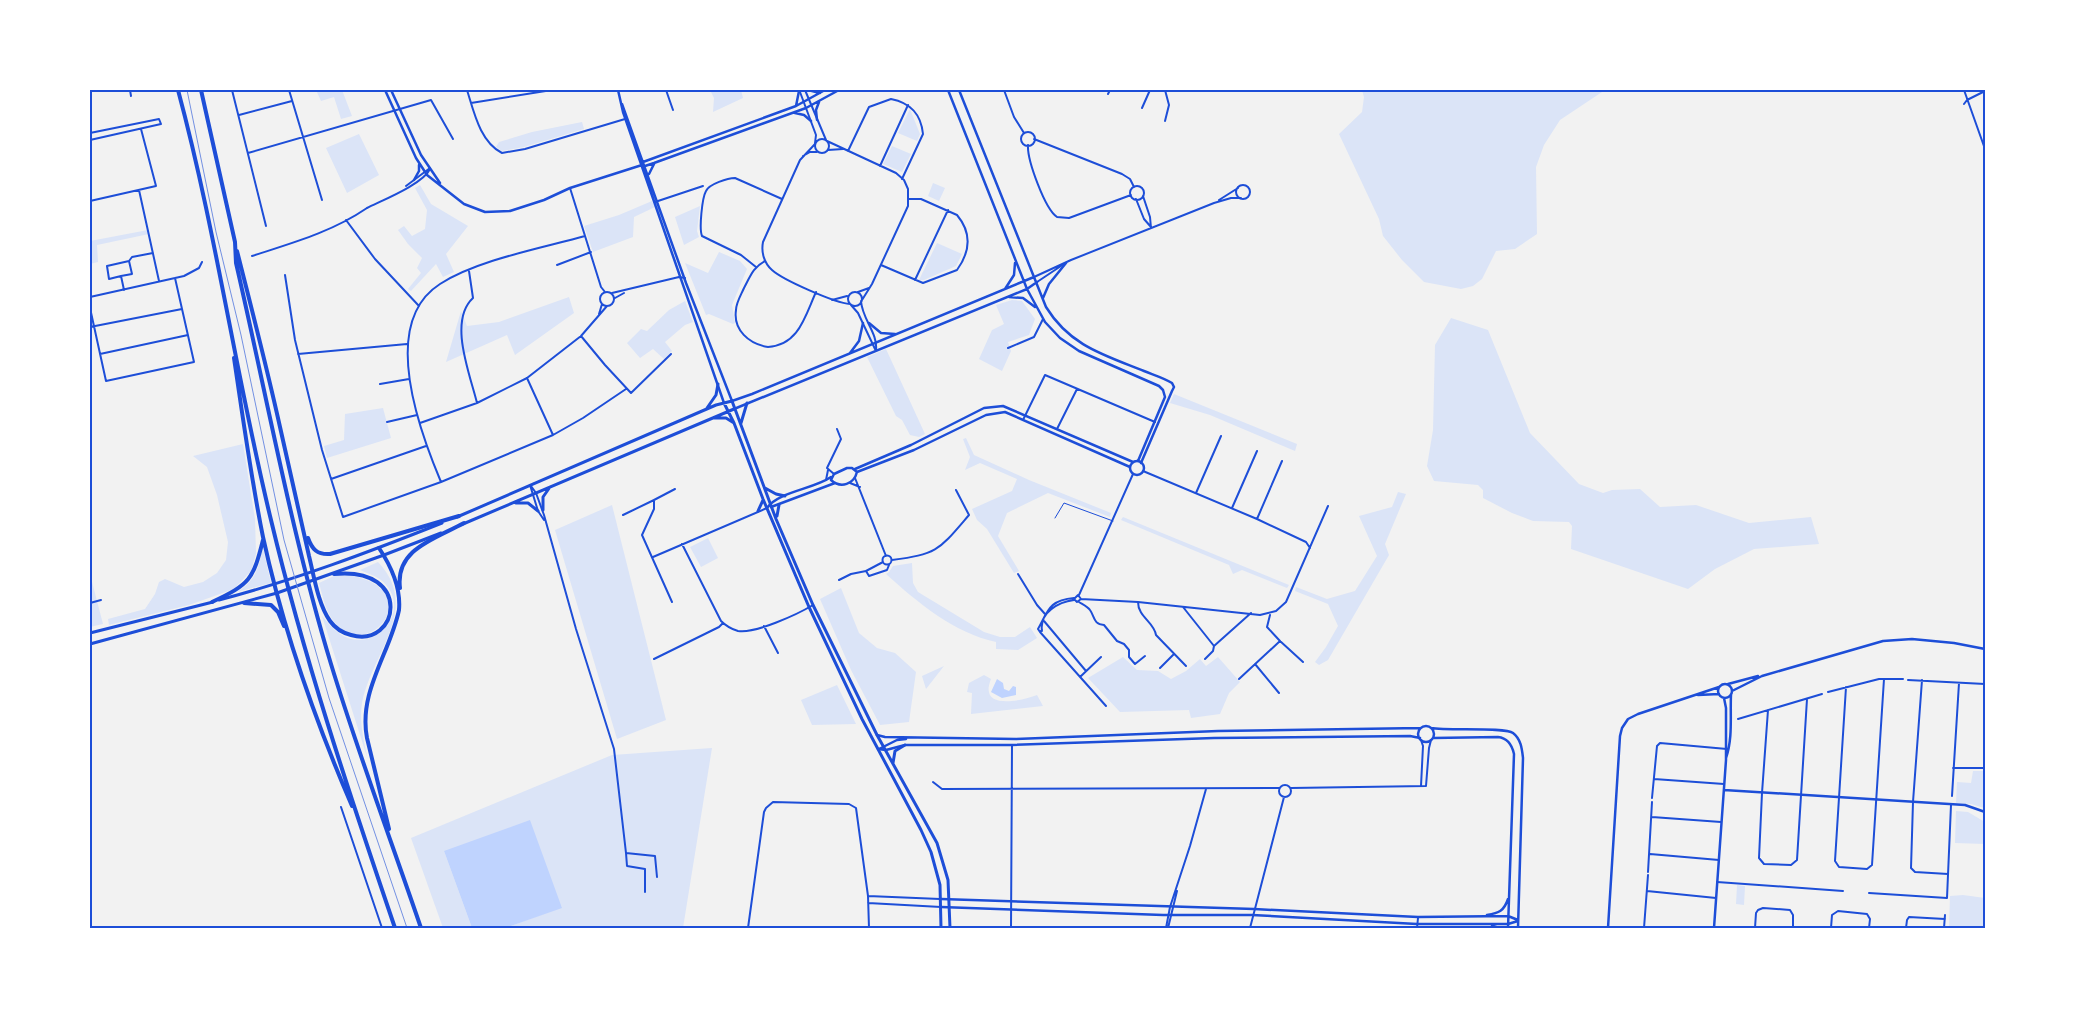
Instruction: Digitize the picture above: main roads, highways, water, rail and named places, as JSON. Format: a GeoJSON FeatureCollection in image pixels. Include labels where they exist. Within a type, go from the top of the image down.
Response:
{"type":"FeatureCollection","features":[{"type":"Feature","properties":{"kind":"highway"},"geometry":{"type":"LineString","coordinates":[[178,90],[277,544],[306,654],[395,928]]}},
{"type":"Feature","properties":{"kind":"highway"},"geometry":{"type":"LineString","coordinates":[[201,90],[235,242],[319,593],[330,622],[345,633],[358,637],[370,635],[383,627],[388,619],[391,605],[383,586],[374,579],[363,575],[348,572],[332,574]]}},
{"type":"Feature","properties":{"kind":"highway"},"geometry":{"type":"LineString","coordinates":[[235,242],[236,264],[304,563],[355,740],[421,928]]}},
{"type":"Feature","properties":{"kind":"highway"},"geometry":{"type":"LineString","coordinates":[[226,306],[263,538],[274,585],[290,638],[333,762],[362,830]]}},
{"type":"Feature","properties":{"kind":"highway"},"geometry":{"type":"LineString","coordinates":[[300,514],[311,546],[316,552],[325,554],[459,516]]}},
{"type":"Feature","properties":{"kind":"highway"},"geometry":{"type":"LineString","coordinates":[[395,850],[367,738],[365,723],[369,692],[396,623],[400,605],[399,574],[406,557],[414,550],[464,524]]}},
{"type":"Feature","properties":{"kind":"highway"},"geometry":{"type":"LineString","coordinates":[[212,602],[234,592],[247,582],[256,569],[263,538]]}},
{"type":"Feature","properties":{"kind":"highway"},"geometry":{"type":"LineString","coordinates":[[379,548],[396,582],[400,605]]}},
{"type":"Feature","properties":{"kind":"highway"},"geometry":{"type":"LineString","coordinates":[[244,603],[272,605],[278,612],[290,638]]}},
{"type":"Feature","properties":{"kind":"main road"},"geometry":{"type":"LineString","coordinates":[[707,410],[716,395],[718,384]]}},
{"type":"Feature","properties":{"kind":"main road"},"geometry":{"type":"LineString","coordinates":[[90,632],[281,583],[379,548],[732,401],[776,519],[813,605],[877,735],[938,843],[950,900],[950,928]]}},
{"type":"Feature","properties":{"kind":"main road"},"geometry":{"type":"LineString","coordinates":[[724,403],[734,423],[808,607],[931,852],[938,873],[941,928]]}},
{"type":"Feature","properties":{"kind":"main road"},"geometry":{"type":"LineString","coordinates":[[741,426],[747,403]]}},
{"type":"Feature","properties":{"kind":"main road"},"geometry":{"type":"LineString","coordinates":[[90,644],[244,603],[332,574],[464,524],[734,409]]}},
{"type":"Feature","properties":{"kind":"main road"},"geometry":{"type":"LineString","coordinates":[[711,418],[726,418],[734,423]]}},
{"type":"Feature","properties":{"kind":"main road"},"geometry":{"type":"LineString","coordinates":[[513,503],[528,503],[541,510],[543,497],[550,487]]}},
{"type":"Feature","properties":{"kind":"main road"},"geometry":{"type":"LineString","coordinates":[[764,488],[785,496]]}},
{"type":"Feature","properties":{"kind":"main road"},"geometry":{"type":"LineString","coordinates":[[758,511],[763,499]]}},
{"type":"Feature","properties":{"kind":"main road"},"geometry":{"type":"LineString","coordinates":[[776,519],[779,504]]}},
{"type":"Feature","properties":{"kind":"main road"},"geometry":{"type":"LineString","coordinates":[[893,763],[895,751],[905,745]]}},
{"type":"Feature","properties":{"kind":"water"},"geometry":{"type":"Polygon","coordinates":[[[997,679],[1003,683],[1004,689],[1009,691],[1013,686],[1016,687],[1016,695],[1002,698],[991,692],[997,679]]]}},
{"type":"Feature","properties":{"kind":"water"},"geometry":{"type":"Polygon","coordinates":[[[530,820],[562,908],[505,928],[472,928],[444,851],[530,820]]]}},
{"type":"Feature","properties":{"kind":"railway"},"geometry":{"type":"LineString","coordinates":[[187,90],[216,232],[241,335],[284,540],[329,698],[407,928]]}}]}
